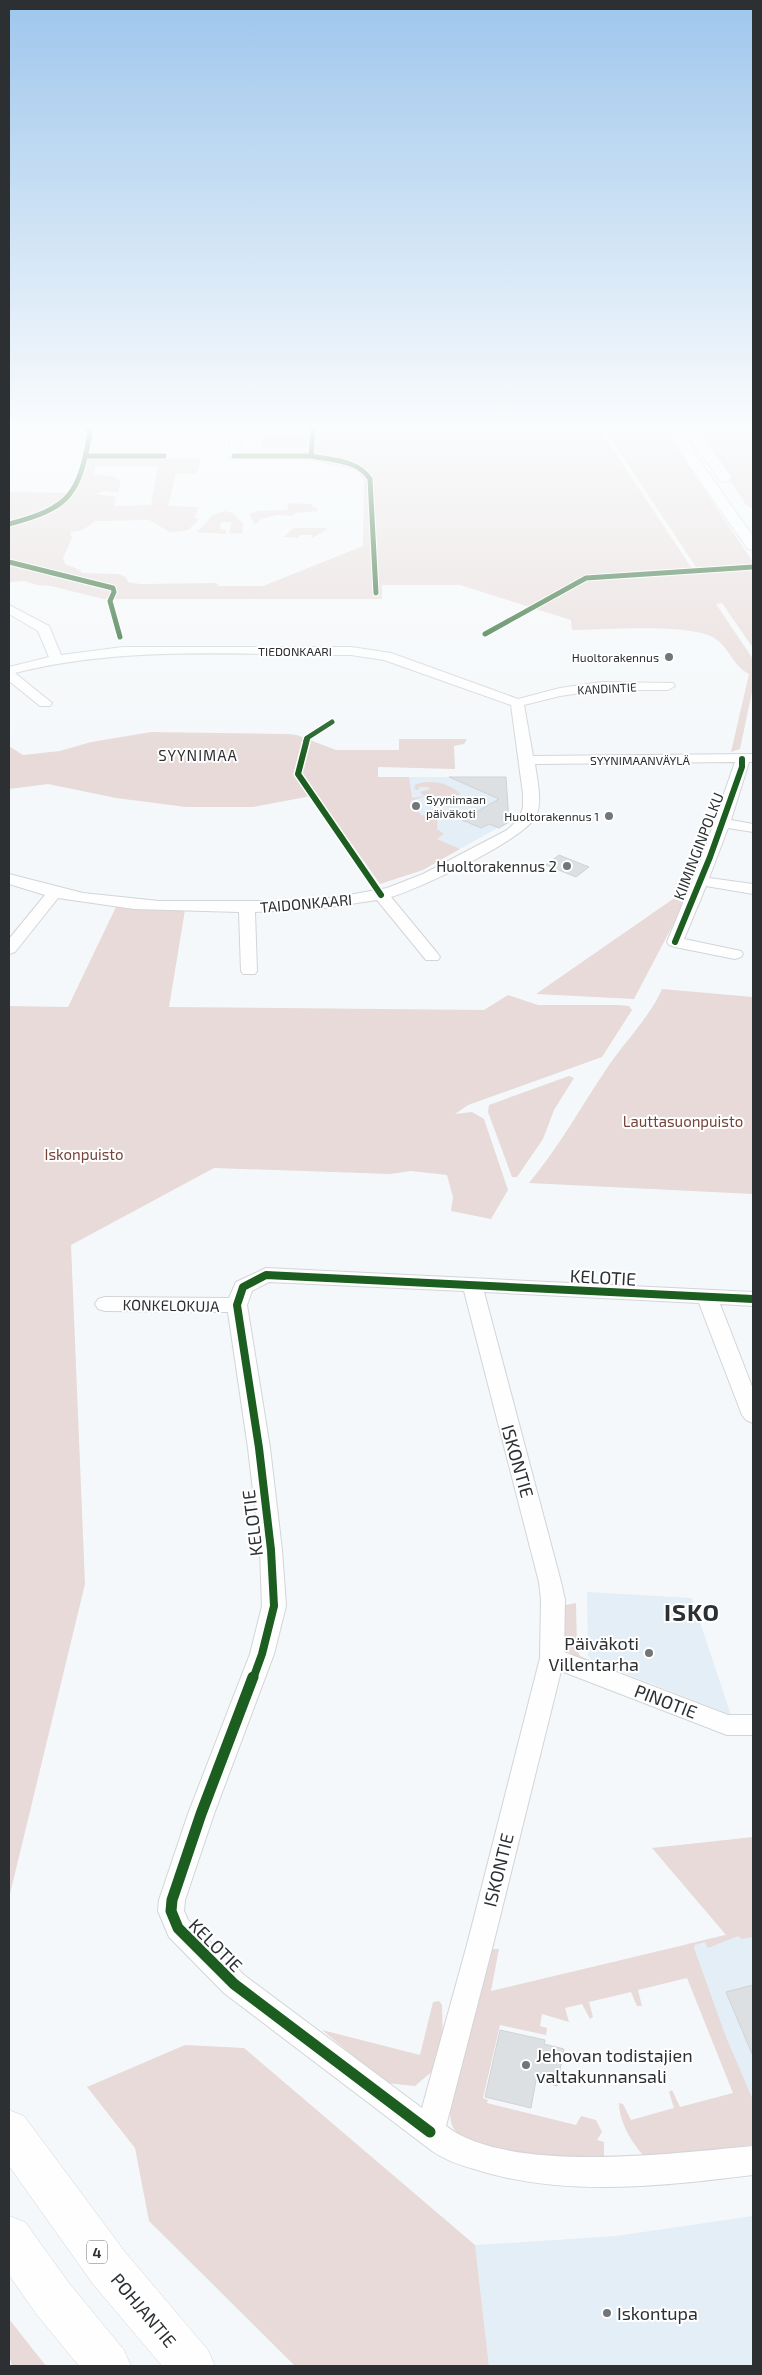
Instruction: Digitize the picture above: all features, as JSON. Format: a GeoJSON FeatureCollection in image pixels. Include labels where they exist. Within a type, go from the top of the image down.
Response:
{"type":"FeatureCollection","features":[{"type":"Feature","properties":{"kind":"highway","name":"POHJANTIE"},"geometry":{"type":"LineString","coordinates":[[9,2131],[109,2268],[192,2366]]}},
{"type":"Feature","properties":{"kind":"highway"},"geometry":{"type":"LineString","coordinates":[[9,2238],[53,2299],[108,2366]]}},
{"type":"Feature","properties":{"kind":"street"},"geometry":{"type":"LineString","coordinates":[[9,608],[44,629],[56,659]]}},
{"type":"Feature","properties":{"kind":"street","name":"TIEDONKAARI"},"geometry":{"type":"LineString","coordinates":[[9,673],[56,659],[123,651],[371,652],[426,669],[517,703]]}},
{"type":"Feature","properties":{"kind":"street"},"geometry":{"type":"LineString","coordinates":[[9,673],[45,703]]}},
{"type":"Feature","properties":{"kind":"street","name":"KANDINTIE"},"geometry":{"type":"LineString","coordinates":[[517,703],[560,692],[602,686],[668,686]]}},
{"type":"Feature","properties":{"kind":"street"},"geometry":{"type":"LineString","coordinates":[[517,703],[527,760]]}},
{"type":"Feature","properties":{"kind":"street","name":"SYYNIMAANVÄYLÄ"},"geometry":{"type":"LineString","coordinates":[[527,760],[748,759]]}},
{"type":"Feature","properties":{"kind":"street","name":"KIIMINGINPOLKU"},"geometry":{"type":"LineString","coordinates":[[735,954],[675,942],[742,768],[748,759]]}},
{"type":"Feature","properties":{"kind":"street","name":"TAIDONKAARI"},"geometry":{"type":"LineString","coordinates":[[9,879],[54,893],[92,900],[149,906],[247,908],[322,904],[381,895],[442,871],[523,823],[528,818],[531,806],[527,760]]}},
{"type":"Feature","properties":{"kind":"street","name":"KIIMINGINPOLKU"},"geometry":{"type":"LineString","coordinates":[[722,823],[753,828]]}},
{"type":"Feature","properties":{"kind":"street","name":"KIIMINGINPOLKU"},"geometry":{"type":"LineString","coordinates":[[700,881],[753,890]]}},
{"type":"Feature","properties":{"kind":"street"},"geometry":{"type":"LineString","coordinates":[[9,949],[54,893]]}},
{"type":"Feature","properties":{"kind":"street"},"geometry":{"type":"LineString","coordinates":[[381,895],[432,957]]}},
{"type":"Feature","properties":{"kind":"street"},"geometry":{"type":"LineString","coordinates":[[247,908],[249,971]]}},
{"type":"Feature","properties":{"kind":"street","name":"KELOTIE"},"geometry":{"type":"LineString","coordinates":[[430,2132],[234,1984],[178,1928],[172,1911],[172,1900],[201,1814],[262,1654],[274,1606],[272,1550],[259,1448],[237,1305],[243,1287],[266,1275],[753,1299]]}},
{"type":"Feature","properties":{"kind":"street","name":"ISKONTIE"},"geometry":{"type":"LineString","coordinates":[[430,2132],[471,1972],[481,1941],[552,1658],[553,1600],[550,1582],[472,1284]]}},
{"type":"Feature","properties":{"kind":"street"},"geometry":{"type":"LineString","coordinates":[[707,1298],[753,1415]]}},
{"type":"Feature","properties":{"kind":"street","name":"KONKELOKUJA"},"geometry":{"type":"LineString","coordinates":[[105,1304],[237,1305]]}},
{"type":"Feature","properties":{"kind":"street","name":"PINOTIE"},"geometry":{"type":"LineString","coordinates":[[552,1658],[727,1724],[753,1724]]}},
{"type":"Feature","properties":{"kind":"street"},"geometry":{"type":"LineString","coordinates":[[430,2132],[454,2148],[526,2168],[611,2172],[753,2161]]}},
{"type":"Feature","properties":{"kind":"shaded area","name":"Syynimaan päiväkoti"},"geometry":{"type":"Polygon","coordinates":[[[341,777],[506,777],[509,817],[503,825],[460,849],[436,839],[437,825],[341,777]]]}},
{"type":"Feature","properties":{"kind":"shaded area","name":"Päiväkoti Villentarha"},"geometry":{"type":"Polygon","coordinates":[[[587,1592],[692,1598],[731,1715],[591,1660],[588,1655],[587,1592]]]}},
{"type":"Feature","properties":{"kind":"shaded area"},"geometry":{"type":"Polygon","coordinates":[[[753,1928],[753,2111],[687,1944],[753,1928]]]}},
{"type":"Feature","properties":{"kind":"shaded area"},"geometry":{"type":"Polygon","coordinates":[[[753,2216],[753,2366],[489,2366],[475,2245],[616,2236],[753,2216]]]}},
{"type":"Feature","properties":{"kind":"green space"},"geometry":{"type":"Polygon","coordinates":[[[9,541],[71,541],[63,558],[65,564],[80,570],[82,573],[118,574],[126,577],[128,582],[140,584],[219,584],[216,586],[263,586],[363,546],[363,541],[674,541],[695,573],[700,573],[679,541],[739,541],[753,562],[753,648],[722,603],[716,604],[753,659],[753,687],[740,749],[731,752],[749,674],[738,665],[715,638],[708,635],[678,630],[642,628],[572,630],[571,620],[460,585],[382,585],[382,599],[103,599],[24,581],[9,582],[9,541]]]}},
{"type":"Feature","properties":{"kind":"green space"},"geometry":{"type":"Polygon","coordinates":[[[151,732],[288,734],[297,735],[336,750],[399,750],[399,739],[467,739],[464,744],[454,746],[455,769],[378,767],[378,777],[409,777],[412,798],[424,796],[420,792],[430,789],[428,787],[418,787],[420,789],[416,790],[413,788],[416,787],[414,785],[426,782],[444,784],[461,794],[449,798],[425,796],[411,801],[412,806],[419,811],[418,813],[421,813],[420,815],[427,816],[429,813],[438,813],[437,829],[444,834],[437,839],[460,849],[423,870],[380,884],[317,795],[253,807],[186,807],[116,798],[48,784],[9,789],[9,746],[23,755],[60,751],[91,742],[151,732]]]}},
{"type":"Feature","properties":{"kind":"green space"},"geometry":{"type":"Polygon","coordinates":[[[673,899],[686,900],[634,999],[536,994],[673,899]]]}},
{"type":"Feature","properties":{"kind":"green space","name":"Iskonpuisto"},"geometry":{"type":"Polygon","coordinates":[[[116,907],[185,910],[169,1007],[484,1010],[508,995],[538,1005],[618,1005],[629,1006],[632,1010],[602,1057],[468,1105],[455,1114],[472,1112],[484,1119],[508,1190],[491,1219],[451,1211],[453,1197],[447,1175],[411,1171],[390,1174],[214,1168],[71,1245],[85,1584],[9,1898],[9,1006],[68,1007],[116,907]]]}},
{"type":"Feature","properties":{"kind":"green space","name":"Lauttasuonpuisto"},"geometry":{"type":"Polygon","coordinates":[[[662,989],[753,997],[753,1194],[529,1183],[560,1141],[607,1068],[651,1009],[662,989]]]}},
{"type":"Feature","properties":{"kind":"green space"},"geometry":{"type":"Polygon","coordinates":[[[569,1076],[574,1078],[554,1110],[543,1139],[517,1177],[512,1177],[488,1112],[489,1105],[569,1076]]]}},
{"type":"Feature","properties":{"kind":"green space"},"geometry":{"type":"Polygon","coordinates":[[[576,1603],[577,1649],[580,1656],[722,1715],[733,1715],[734,1719],[723,1717],[578,1659],[565,1648],[559,1630],[560,1606],[576,1603]]]}},
{"type":"Feature","properties":{"kind":"green space"},"geometry":{"type":"Polygon","coordinates":[[[753,1837],[753,1937],[742,1939],[738,1936],[708,1948],[705,1942],[695,1945],[694,1948],[726,2037],[753,2100],[753,2145],[645,2157],[635,2146],[624,2125],[619,2103],[623,2104],[631,2120],[674,2108],[669,2092],[672,2090],[680,2107],[733,2093],[687,1978],[638,1990],[642,2006],[637,2006],[631,1992],[589,2002],[593,2017],[590,2019],[582,2004],[565,2008],[569,2022],[542,2014],[540,2026],[547,2028],[546,2035],[500,2025],[483,2098],[488,2100],[487,2103],[576,2125],[581,2116],[596,2120],[602,2132],[597,2140],[604,2142],[604,2162],[504,2151],[468,2140],[457,2133],[450,2118],[450,2108],[489,1949],[499,1949],[491,1991],[726,1935],[652,1848],[753,1837]]]}},
{"type":"Feature","properties":{"kind":"green space"},"geometry":{"type":"Polygon","coordinates":[[[439,2001],[442,2005],[443,2047],[436,2068],[415,2086],[386,2083],[322,2030],[420,2055],[433,2002],[439,2001]]]}},
{"type":"Feature","properties":{"kind":"green space"},"geometry":{"type":"Polygon","coordinates":[[[185,2045],[244,2048],[475,2245],[489,2366],[295,2366],[149,2221],[135,2148],[87,2087],[185,2045]]]}},
{"type":"Feature","properties":{"kind":"green space"},"geometry":{"type":"Polygon","coordinates":[[[9,2319],[46,2366],[12,2366],[9,2355],[9,2319]]]}},
{"type":"Feature","properties":{"kind":"building","name":"Syynimaan päiväkoti"},"geometry":{"type":"Polygon","coordinates":[[[449,777],[506,777],[509,822],[499,828],[489,824],[481,828],[462,820],[499,799],[449,777]]]}},
{"type":"Feature","properties":{"kind":"building","name":"Huoltorakennus 2"},"geometry":{"type":"Polygon","coordinates":[[[559,855],[589,867],[576,877],[546,865],[559,855]]]}},
{"type":"Feature","properties":{"kind":"building"},"geometry":{"type":"Polygon","coordinates":[[[753,1985],[753,2056],[726,1992],[753,1985]]]}},
{"type":"Feature","properties":{"kind":"building","name":"Jehovan todistajien valtakunnansali"},"geometry":{"type":"Polygon","coordinates":[[[500,2030],[545,2040],[544,2044],[564,2049],[557,2086],[536,2080],[531,2108],[485,2097],[500,2030]]]}},
{"type":"Feature","properties":{"kind":"cycle path"},"geometry":{"type":"LineString","coordinates":[[373,541],[376,593]]}},
{"type":"Feature","properties":{"kind":"cycle path"},"geometry":{"type":"LineString","coordinates":[[9,562],[113,588],[114,592],[110,601],[120,637]]}},
{"type":"Feature","properties":{"kind":"cycle path"},"geometry":{"type":"LineString","coordinates":[[485,634],[586,578],[753,567]]}},
{"type":"Feature","properties":{"kind":"cycle path"},"geometry":{"type":"LineString","coordinates":[[332,722],[307,738],[298,774],[381,895]]}},
{"type":"Feature","properties":{"kind":"cycle path"},"geometry":{"type":"LineString","coordinates":[[675,942],[710,857],[742,767],[742,759]]}},
{"type":"Feature","properties":{"kind":"cycle path"},"geometry":{"type":"LineString","coordinates":[[430,2132],[234,1984],[178,1928],[171,1911],[172,1900],[201,1814],[262,1654],[274,1606],[271,1550],[259,1448],[237,1305],[243,1287],[266,1275],[753,1299]]}},
{"type":"Feature","properties":{"kind":"place","name":"Huoltorakennus"},"geometry":{"type":"Point","coordinates":[669,657]}},
{"type":"Feature","properties":{"kind":"place","name":"Syynimaan päiväkoti"},"geometry":{"type":"Point","coordinates":[416,806]}},
{"type":"Feature","properties":{"kind":"place","name":"Huoltorakennus 1"},"geometry":{"type":"Point","coordinates":[609,816]}},
{"type":"Feature","properties":{"kind":"place","name":"Huoltorakennus 2"},"geometry":{"type":"Point","coordinates":[567,866]}},
{"type":"Feature","properties":{"kind":"place","name":"Päiväkoti Villentarha"},"geometry":{"type":"Point","coordinates":[649,1653]}},
{"type":"Feature","properties":{"kind":"place","name":"Jehovan todistajien valtakunnansali"},"geometry":{"type":"Point","coordinates":[526,2065]}},
{"type":"Feature","properties":{"kind":"place","name":"Iskontupa"},"geometry":{"type":"Point","coordinates":[607,2313]}},
{"type":"Feature","properties":{"kind":"district","name":"SYYNIMAA"},"geometry":{"type":"Point","coordinates":[198,755]}},
{"type":"Feature","properties":{"kind":"district","name":"ISKO"},"geometry":{"type":"Point","coordinates":[692,1611]}}]}
